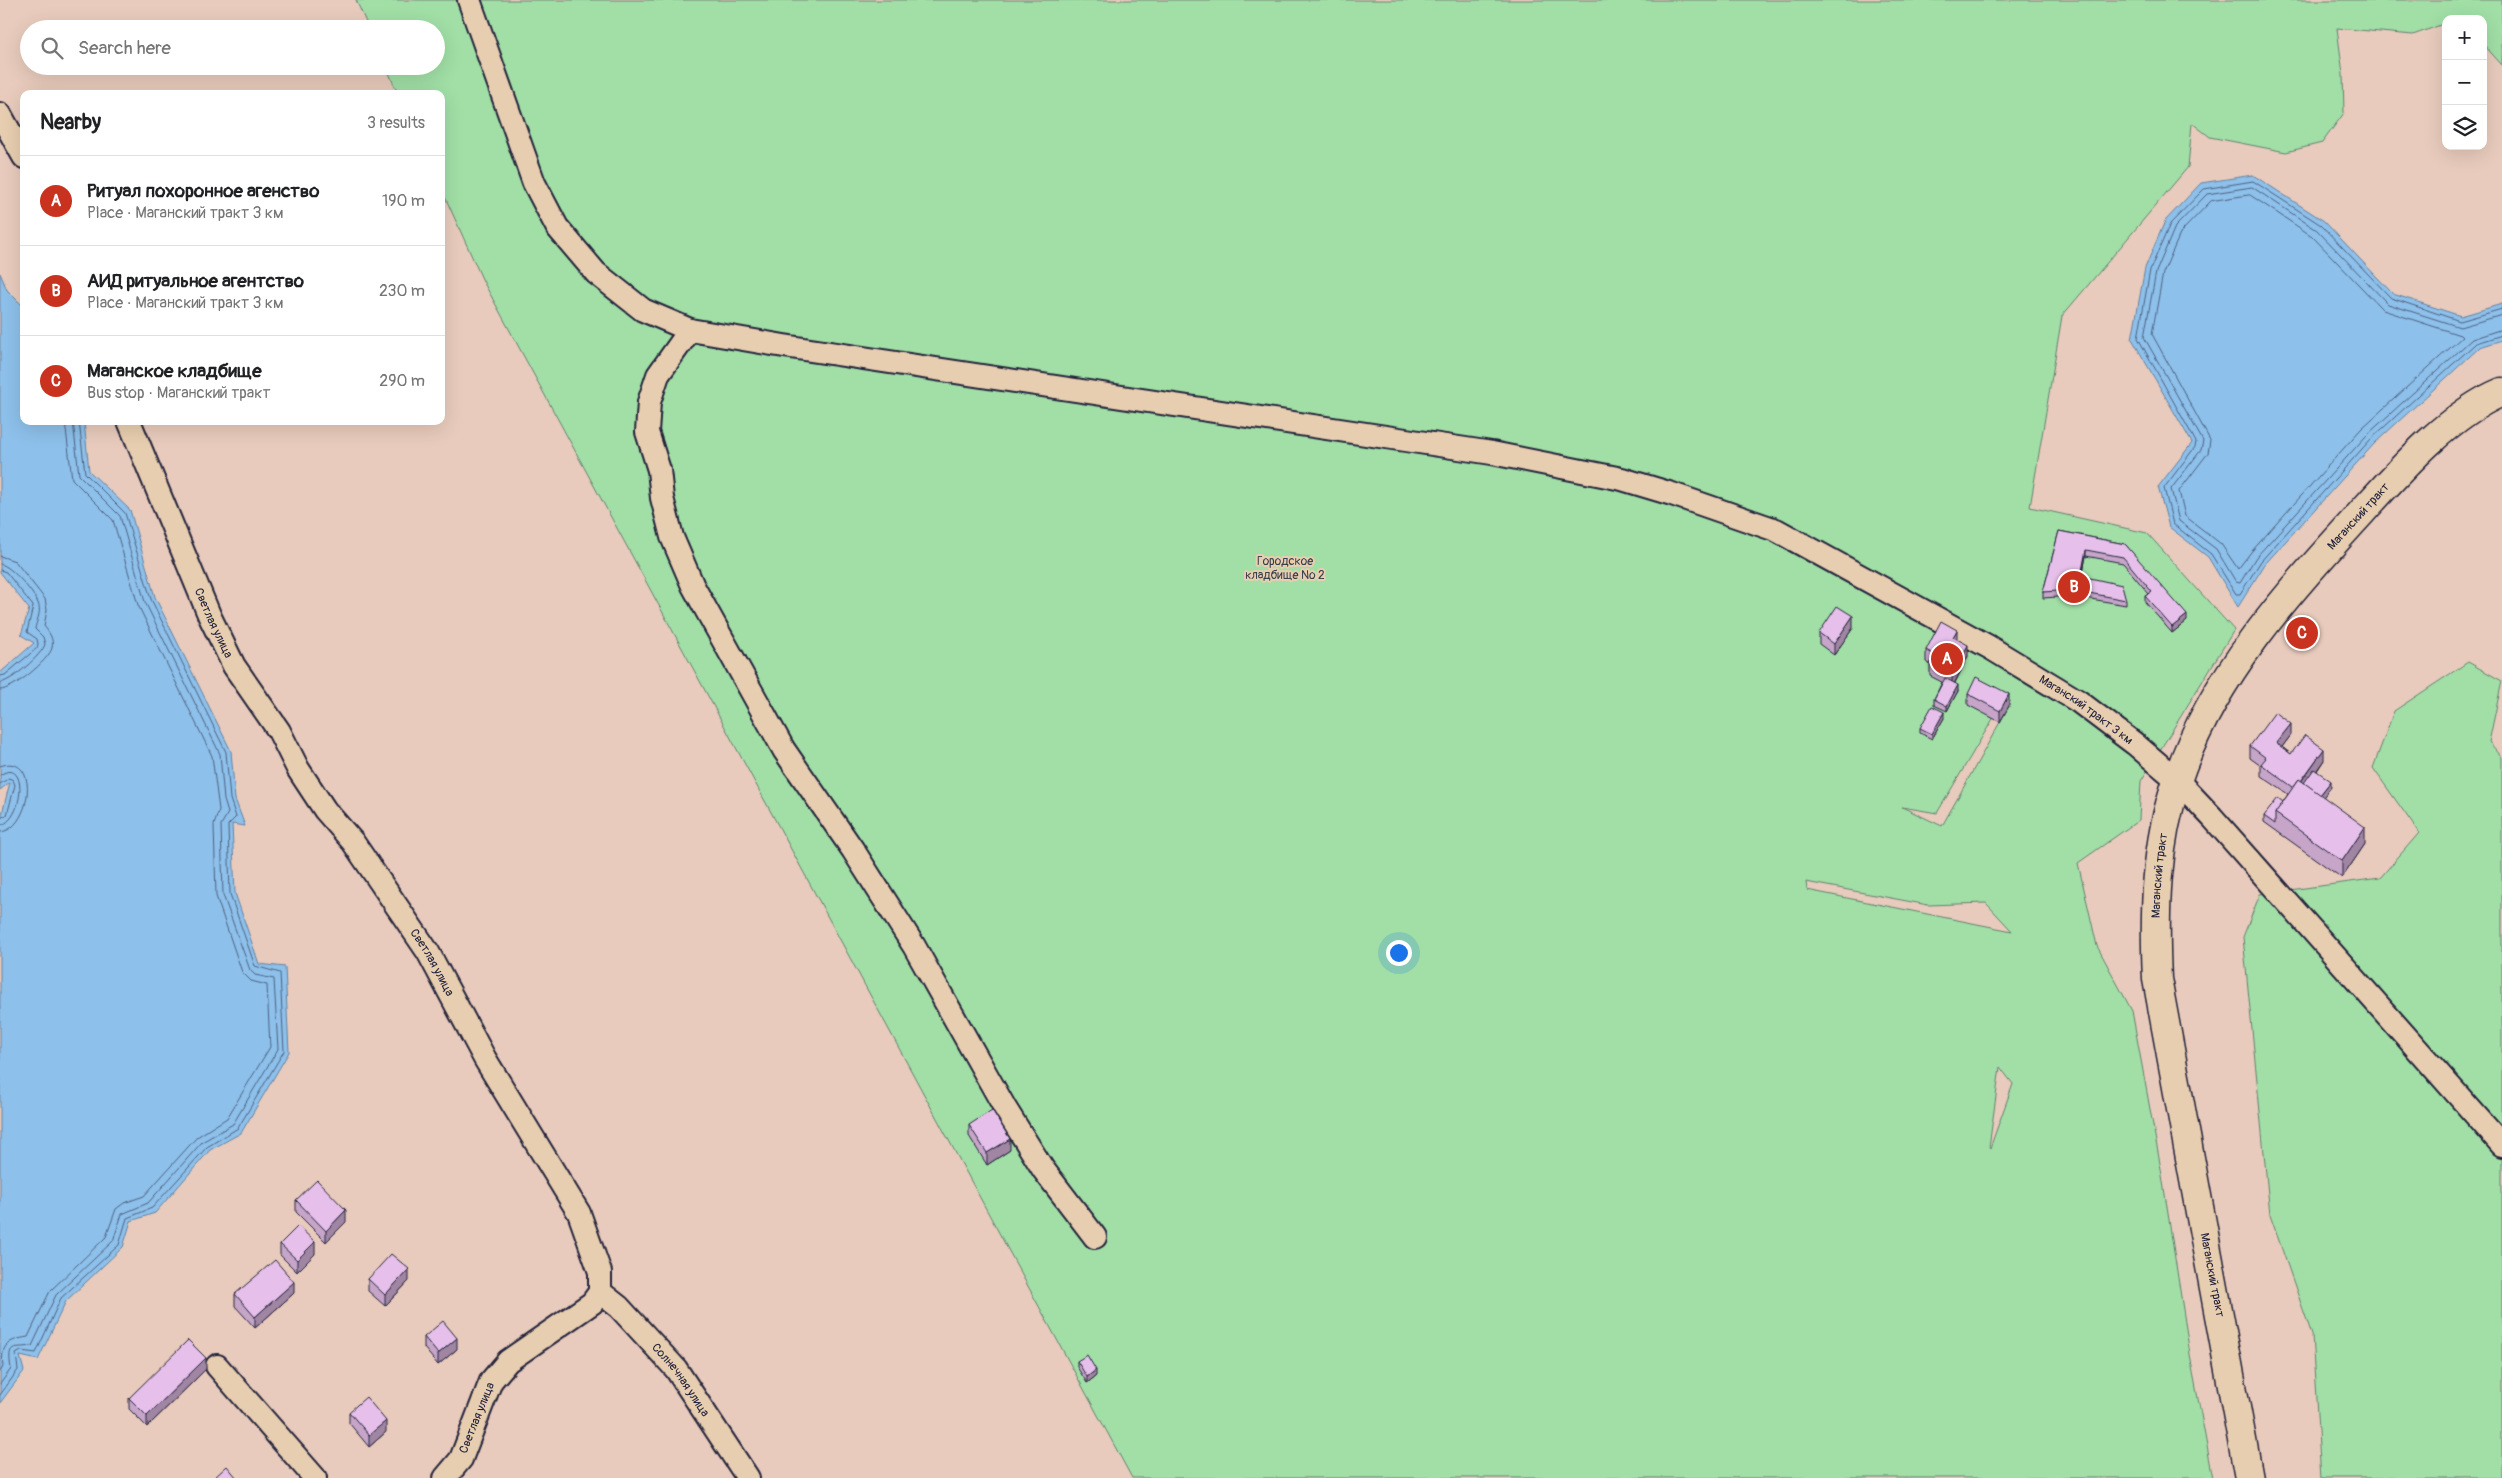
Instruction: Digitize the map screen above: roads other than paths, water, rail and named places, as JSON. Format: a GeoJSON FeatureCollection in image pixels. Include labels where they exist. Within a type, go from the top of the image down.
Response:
{"type":"FeatureCollection","features":[{"type":"Feature","properties":{"kind":"main road","name":"Маганский тракт"},"geometry":{"type":"LineString","coordinates":[[2249,1478],[2157,979],[2154,921],[2162,837],[2177,780],[2209,708],[2238,662],[2278,608],[2402,468],[2445,428],[2502,392]]}},
{"type":"Feature","properties":{"kind":"street","name":"Маганский тракт 3 км"},"geometry":{"type":"LineString","coordinates":[[469,0],[534,183],[557,227],[596,273],[643,310],[690,330],[937,370],[1492,453],[1622,479],[1776,530],[1989,647],[2078,701],[2135,744],[2177,780],[2360,983],[2502,1145]]}},
{"type":"Feature","properties":{"kind":"street"},"geometry":{"type":"LineString","coordinates":[[0,114],[20,150]]}},
{"type":"Feature","properties":{"kind":"street"},"geometry":{"type":"LineString","coordinates":[[690,330],[658,375],[649,402],[647,432],[658,470],[662,498],[672,537],[693,586],[784,750],[853,850],[914,946],[1005,1108],[1043,1169],[1095,1238]]}},
{"type":"Feature","properties":{"kind":"street","name":"Светлая улица"},"geometry":{"type":"LineString","coordinates":[[131,425],[210,618],[234,666],[279,731],[298,770],[325,810],[353,842],[428,952],[485,1059],[579,1213],[600,1272],[600,1292],[592,1304],[508,1361],[491,1381],[461,1459],[445,1478]]}},
{"type":"Feature","properties":{"kind":"street","name":"Солнечная улица"},"geometry":{"type":"LineString","coordinates":[[600,1292],[619,1308],[676,1369],[748,1478]]}},
{"type":"Feature","properties":{"kind":"street"},"geometry":{"type":"LineString","coordinates":[[217,1366],[316,1478]]}},
{"type":"Feature","properties":{"kind":"water"},"geometry":{"type":"Polygon","coordinates":[[[2253,175],[2324,221],[2393,294],[2461,316],[2502,304],[2502,340],[2480,347],[2375,443],[2265,564],[2238,607],[2208,557],[2169,527],[2158,487],[2192,443],[2132,339],[2145,268],[2165,221],[2201,183],[2253,175]]]}},
{"type":"Feature","properties":{"kind":"water"},"geometry":{"type":"Polygon","coordinates":[[[0,273],[7,290],[20,303],[20,425],[84,425],[89,471],[130,510],[155,597],[231,751],[235,799],[245,826],[232,824],[235,893],[259,964],[285,967],[289,1052],[241,1133],[210,1150],[155,1213],[131,1221],[123,1247],[66,1301],[38,1360],[20,1356],[24,1371],[0,1403],[0,822],[10,782],[0,790],[0,673],[34,643],[21,635],[29,609],[0,572],[0,273]]]}},
{"type":"Feature","properties":{"kind":"place","name":"АИД ритуальное агентство"},"geometry":{"type":"Point","coordinates":[2074,587]}},
{"type":"Feature","properties":{"kind":"place","name":"Маганское кладбище"},"geometry":{"type":"Point","coordinates":[2302,633]}},
{"type":"Feature","properties":{"kind":"place","name":"Ритуал похоронное агенство"},"geometry":{"type":"Point","coordinates":[1947,659]}},
{"type":"Feature","properties":{"kind":"park label","name":"Городское кладбище № 2"},"geometry":{"type":"Point","coordinates":[1285,568]}}]}
